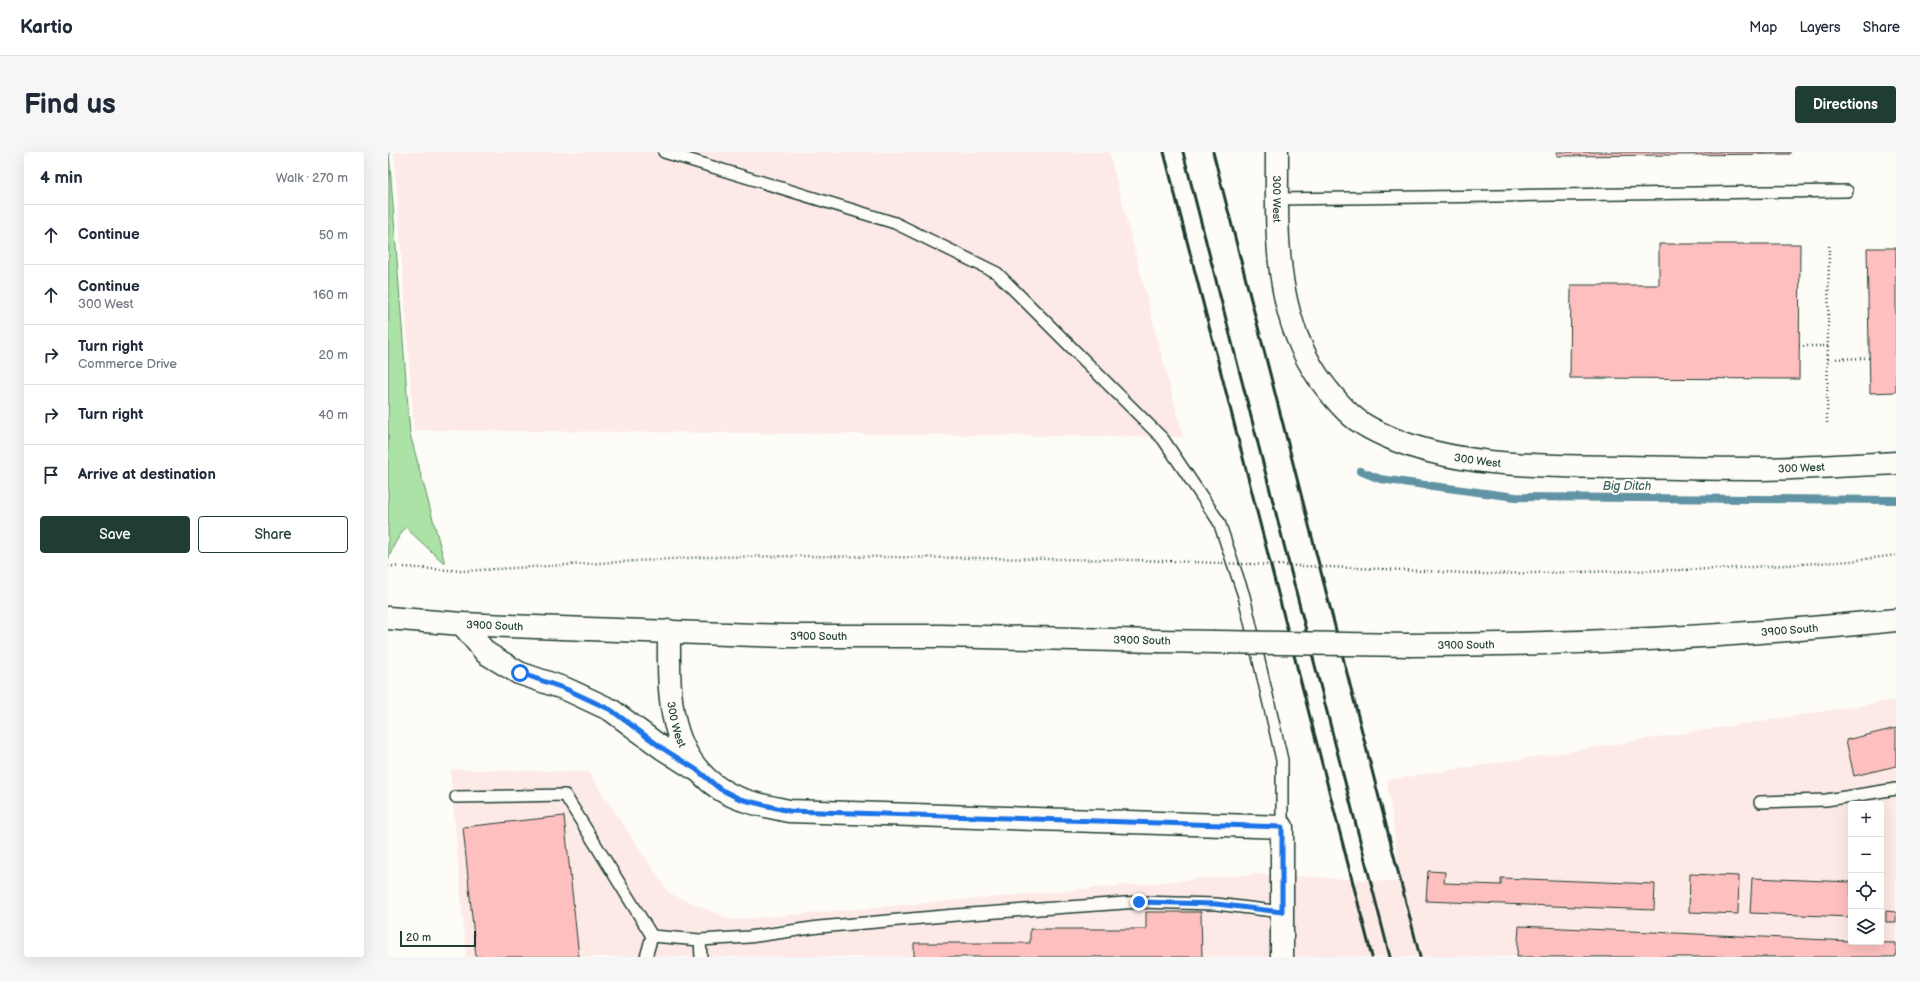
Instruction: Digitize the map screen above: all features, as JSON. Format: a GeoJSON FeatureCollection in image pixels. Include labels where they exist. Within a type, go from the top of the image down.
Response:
{"type":"FeatureCollection","features":[{"type":"Feature","properties":{"kind":"main road","name":"300 West"},"geometry":{"type":"LineString","coordinates":[[1277,152],[1278,242],[1285,296],[1299,343],[1313,370],[1330,393],[1356,420],[1386,436],[1429,451],[1443,454],[1492,462],[1556,466],[1762,469],[1896,463]]}},
{"type":"Feature","properties":{"kind":"main road","name":"3900 South"},"geometry":{"type":"LineString","coordinates":[[388,618],[462,624],[784,636],[941,636],[1410,645],[1480,645],[1807,630],[1896,620]]}},
{"type":"Feature","properties":{"kind":"main road"},"geometry":{"type":"LineString","coordinates":[[462,624],[486,653],[520,673],[566,689],[611,710],[662,748],[697,770]]}},
{"type":"Feature","properties":{"kind":"main road","name":"300 West"},"geometry":{"type":"LineString","coordinates":[[669,631],[670,696],[675,728],[697,770],[720,789],[740,799],[789,811],[1282,827]]}},
{"type":"Feature","properties":{"kind":"main road"},"geometry":{"type":"LineString","coordinates":[[1282,827],[1282,957]]}},
{"type":"Feature","properties":{"kind":"lane"},"geometry":{"type":"LineString","coordinates":[[664,152],[895,223],[997,273],[1163,440],[1219,522],[1244,596],[1282,760],[1282,827]]}},
{"type":"Feature","properties":{"kind":"lane"},"geometry":{"type":"LineString","coordinates":[[1277,199],[1847,191]]}},
{"type":"Feature","properties":{"kind":"lane"},"geometry":{"type":"LineString","coordinates":[[1760,802],[1826,800],[1896,789]]}},
{"type":"Feature","properties":{"kind":"lane"},"geometry":{"type":"LineString","coordinates":[[456,797],[565,795],[652,936],[646,957]]}},
{"type":"Feature","properties":{"kind":"lane"},"geometry":{"type":"LineString","coordinates":[[652,936],[700,940],[749,937],[819,927],[956,915],[1139,902],[1216,904],[1282,912]]}},
{"type":"Feature","properties":{"kind":"lane"},"geometry":{"type":"LineString","coordinates":[[700,940],[701,957]]}},
{"type":"Feature","properties":{"kind":"path"},"geometry":{"type":"LineString","coordinates":[[1827,423],[1829,244]]}},
{"type":"Feature","properties":{"kind":"path"},"geometry":{"type":"LineString","coordinates":[[1799,346],[1828,346]]}},
{"type":"Feature","properties":{"kind":"path"},"geometry":{"type":"LineString","coordinates":[[1828,359],[1869,358]]}},
{"type":"Feature","properties":{"kind":"path"},"geometry":{"type":"LineString","coordinates":[[388,566],[462,572],[705,557],[805,556],[1138,560],[1383,568],[1485,574],[1720,569],[1850,561],[1896,555]]}},
{"type":"Feature","properties":{"kind":"shaded area"},"geometry":{"type":"Polygon","coordinates":[[[394,152],[1109,152],[1183,437],[414,430],[394,152]]]}},
{"type":"Feature","properties":{"kind":"shaded area"},"geometry":{"type":"Polygon","coordinates":[[[1896,700],[1896,957],[466,957],[450,769],[588,772],[669,893],[732,920],[1255,874],[1401,882],[1387,780],[1896,700]]]}},
{"type":"Feature","properties":{"kind":"green space"},"geometry":{"type":"Polygon","coordinates":[[[389,152],[410,434],[445,564],[405,527],[394,545],[388,560],[389,152]]]}},
{"type":"Feature","properties":{"kind":"building"},"geometry":{"type":"Polygon","coordinates":[[[1557,152],[1790,152],[1790,154],[1557,156],[1557,152]]]}},
{"type":"Feature","properties":{"kind":"building"},"geometry":{"type":"Polygon","coordinates":[[[1659,244],[1800,244],[1799,379],[1570,378],[1571,285],[1659,285],[1659,244]]]}},
{"type":"Feature","properties":{"kind":"building"},"geometry":{"type":"Polygon","coordinates":[[[1867,248],[1896,248],[1896,392],[1870,393],[1867,248]]]}},
{"type":"Feature","properties":{"kind":"building"},"geometry":{"type":"Polygon","coordinates":[[[1896,728],[1896,766],[1854,776],[1846,740],[1896,728]]]}},
{"type":"Feature","properties":{"kind":"building"},"geometry":{"type":"Polygon","coordinates":[[[564,816],[579,957],[476,957],[463,827],[564,816]]]}},
{"type":"Feature","properties":{"kind":"building"},"geometry":{"type":"Polygon","coordinates":[[[1428,871],[1445,872],[1444,883],[1501,885],[1501,878],[1655,884],[1654,910],[1426,901],[1428,871]]]}},
{"type":"Feature","properties":{"kind":"building"},"geometry":{"type":"Polygon","coordinates":[[[1690,874],[1739,876],[1738,914],[1689,912],[1690,874]]]}},
{"type":"Feature","properties":{"kind":"building"},"geometry":{"type":"Polygon","coordinates":[[[1752,878],[1848,882],[1848,917],[1750,913],[1752,878]]]}},
{"type":"Feature","properties":{"kind":"building"},"geometry":{"type":"Polygon","coordinates":[[[1886,911],[1896,912],[1896,922],[1886,922],[1886,911]]]}},
{"type":"Feature","properties":{"kind":"building"},"geometry":{"type":"Polygon","coordinates":[[[1146,912],[1201,912],[1202,957],[914,957],[914,943],[1030,943],[1030,929],[1146,929],[1146,912]]]}},
{"type":"Feature","properties":{"kind":"building"},"geometry":{"type":"Polygon","coordinates":[[[1519,926],[1848,941],[1848,945],[1884,945],[1884,943],[1896,943],[1896,957],[1517,957],[1519,926]]]}},
{"type":"Feature","properties":{"kind":"waterway","name":"Big Ditch"},"geometry":{"type":"LineString","coordinates":[[1360,471],[1380,479],[1515,497],[1896,500]]}},
{"type":"Feature","properties":{"kind":"railway"},"geometry":{"type":"LineString","coordinates":[[1164,152],[1372,957]]}},
{"type":"Feature","properties":{"kind":"railway"},"geometry":{"type":"LineString","coordinates":[[1183,152],[1390,957]]}},
{"type":"Feature","properties":{"kind":"railway"},"geometry":{"type":"LineString","coordinates":[[1213,152],[1420,957]]}},
{"type":"Feature","properties":{"kind":"route"},"geometry":{"type":"LineString","coordinates":[[520,673],[566,689],[611,710],[662,748],[697,770],[720,789],[740,799],[789,811],[1282,827],[1282,912],[1216,904],[1139,902]]}}]}
